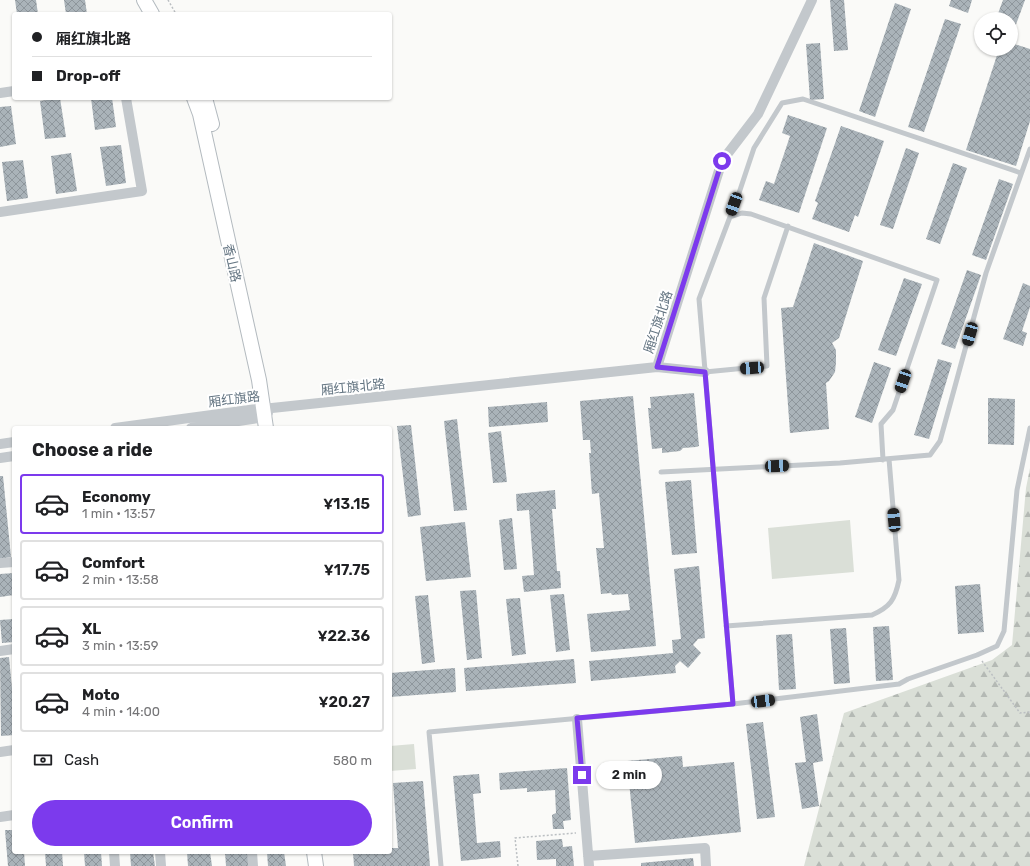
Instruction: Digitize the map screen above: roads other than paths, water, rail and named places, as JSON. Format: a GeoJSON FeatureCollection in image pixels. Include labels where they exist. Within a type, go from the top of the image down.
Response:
{"type":"FeatureCollection","features":[{"type":"Feature","properties":{"kind":"street"},"geometry":{"type":"LineString","coordinates":[[144,0],[151,12]]}},
{"type":"Feature","properties":{"kind":"street"},"geometry":{"type":"LineString","coordinates":[[154,0],[161,12]]}},
{"type":"Feature","properties":{"kind":"street","name":"厢红旗北路"},"geometry":{"type":"LineString","coordinates":[[268,418],[657,367],[722,161],[758,114],[812,0]]}},
{"type":"Feature","properties":{"kind":"street"},"geometry":{"type":"LineString","coordinates":[[0,93],[12,91]]}},
{"type":"Feature","properties":{"kind":"street"},"geometry":{"type":"LineString","coordinates":[[0,212],[142,191],[126,100]]}},
{"type":"Feature","properties":{"kind":"street","name":"香山路"},"geometry":{"type":"LineString","coordinates":[[195,100],[200,114],[268,418]]}},
{"type":"Feature","properties":{"kind":"street","name":"香山路"},"geometry":{"type":"LineString","coordinates":[[205,100],[268,418]]}},
{"type":"Feature","properties":{"kind":"street"},"geometry":{"type":"LineString","coordinates":[[657,367],[705,372]]}},
{"type":"Feature","properties":{"kind":"street","name":"厢红旗路"},"geometry":{"type":"LineString","coordinates":[[146,426],[268,418]]}},
{"type":"Feature","properties":{"kind":"street","name":"厢红旗路"},"geometry":{"type":"LineString","coordinates":[[206,426],[268,418]]}},
{"type":"Feature","properties":{"kind":"street"},"geometry":{"type":"LineString","coordinates":[[0,444],[12,442]]}},
{"type":"Feature","properties":{"kind":"street"},"geometry":{"type":"LineString","coordinates":[[0,458],[12,456]]}},
{"type":"Feature","properties":{"kind":"street"},"geometry":{"type":"LineString","coordinates":[[0,563],[12,562]]}},
{"type":"Feature","properties":{"kind":"street"},"geometry":{"type":"LineString","coordinates":[[0,650],[12,649]]}},
{"type":"Feature","properties":{"kind":"street"},"geometry":{"type":"LineString","coordinates":[[577,718],[589,861],[706,848],[706,866]]}},
{"type":"Feature","properties":{"kind":"street"},"geometry":{"type":"LineString","coordinates":[[0,752],[12,750]]}},
{"type":"Feature","properties":{"kind":"street"},"geometry":{"type":"LineString","coordinates":[[0,817],[12,815]]}},
{"type":"Feature","properties":{"kind":"street"},"geometry":{"type":"LineString","coordinates":[[114,854],[115,866]]}},
{"type":"Feature","properties":{"kind":"street"},"geometry":{"type":"LineString","coordinates":[[160,854],[161,866]]}},
{"type":"Feature","properties":{"kind":"street"},"geometry":{"type":"LineString","coordinates":[[252,854],[253,866]]}},
{"type":"Feature","properties":{"kind":"street"},"geometry":{"type":"LineString","coordinates":[[314,854],[316,866]]}},
{"type":"Feature","properties":{"kind":"lane"},"geometry":{"type":"LineString","coordinates":[[733,704],[699,299],[754,148],[782,103],[803,99],[1022,173]]}},
{"type":"Feature","properties":{"kind":"lane"},"geometry":{"type":"LineString","coordinates":[[661,472],[840,463],[930,456],[940,440],[986,273],[1030,149]]}},
{"type":"Feature","properties":{"kind":"lane"},"geometry":{"type":"LineString","coordinates":[[730,216],[742,212],[752,214],[937,280],[893,410],[881,424],[883,460]]}},
{"type":"Feature","properties":{"kind":"lane"},"geometry":{"type":"LineString","coordinates":[[705,372],[768,366],[764,298],[788,226]]}},
{"type":"Feature","properties":{"kind":"lane"},"geometry":{"type":"LineString","coordinates":[[441,866],[428,732],[733,704],[899,684],[908,679],[977,655],[997,646],[1004,631],[1017,490],[1030,428]]}},
{"type":"Feature","properties":{"kind":"lane"},"geometry":{"type":"LineString","coordinates":[[726,626],[872,615],[888,605],[896,594],[899,580],[889,459]]}}]}
